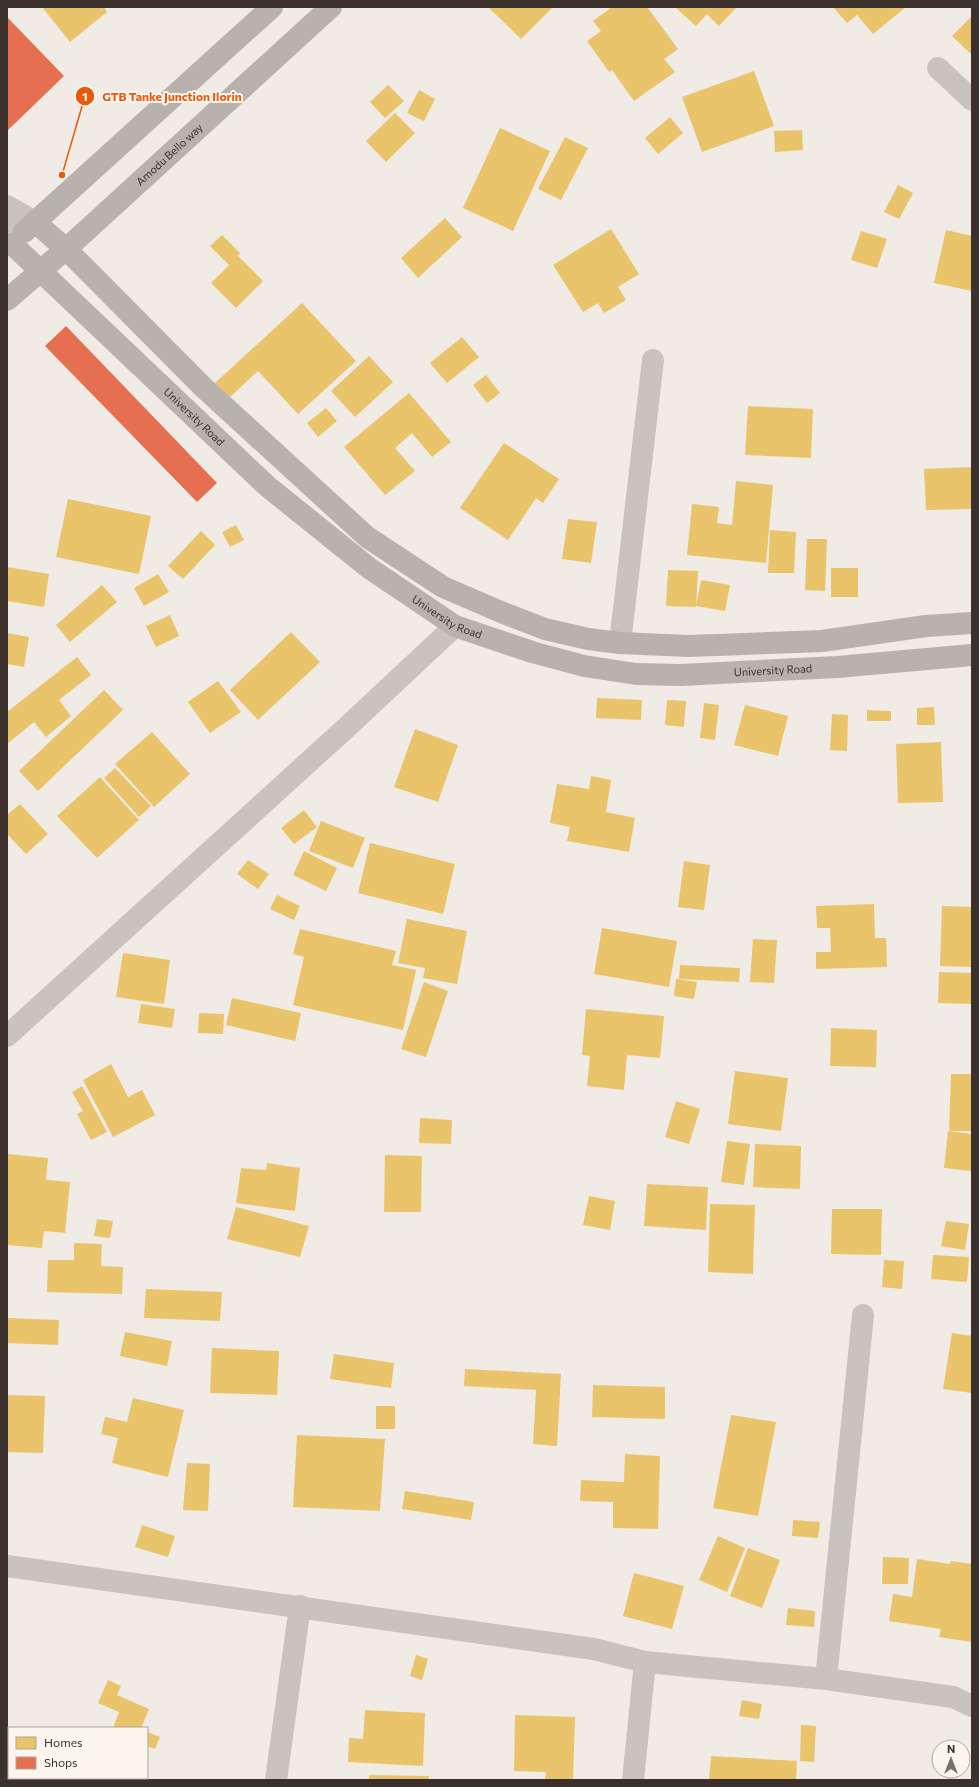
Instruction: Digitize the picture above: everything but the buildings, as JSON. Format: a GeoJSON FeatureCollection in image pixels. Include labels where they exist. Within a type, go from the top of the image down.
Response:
{"type":"FeatureCollection","features":[{"type":"Feature","properties":{"kind":"main road"},"geometry":{"type":"LineString","coordinates":[[10,246],[272,7]]}},
{"type":"Feature","properties":{"kind":"main road","name":"Amodu Bello way"},"geometry":{"type":"LineString","coordinates":[[7,300],[66,249],[332,7]]}},
{"type":"Feature","properties":{"kind":"main road"},"geometry":{"type":"LineString","coordinates":[[35,222],[66,249],[203,387],[367,537],[444,587],[501,612],[545,629],[588,639],[620,643],[689,646],[822,640],[926,626],[972,623]]}},
{"type":"Feature","properties":{"kind":"main road","name":"University Road"},"geometry":{"type":"LineString","coordinates":[[10,246],[41,270],[267,486],[369,568],[455,626],[547,656],[584,666],[636,674],[681,674],[837,667],[972,655]]}},
{"type":"Feature","properties":{"kind":"street"},"geometry":{"type":"LineString","coordinates":[[938,68],[972,100]]}},
{"type":"Feature","properties":{"kind":"street"},"geometry":{"type":"LineString","coordinates":[[7,206],[35,222]]}},
{"type":"Feature","properties":{"kind":"street"},"geometry":{"type":"LineString","coordinates":[[7,212],[10,246]]}},
{"type":"Feature","properties":{"kind":"street"},"geometry":{"type":"LineString","coordinates":[[620,643],[654,360]]}},
{"type":"Feature","properties":{"kind":"street"},"geometry":{"type":"LineString","coordinates":[[7,1036],[346,728],[455,626]]}},
{"type":"Feature","properties":{"kind":"street"},"geometry":{"type":"LineString","coordinates":[[826,1679],[863,1315]]}},
{"type":"Feature","properties":{"kind":"street"},"geometry":{"type":"LineString","coordinates":[[7,1566],[300,1606],[594,1649],[645,1662],[826,1679],[953,1697],[972,1706]]}},
{"type":"Feature","properties":{"kind":"street"},"geometry":{"type":"LineString","coordinates":[[276,1780],[300,1606]]}},
{"type":"Feature","properties":{"kind":"street"},"geometry":{"type":"LineString","coordinates":[[632,1780],[645,1662]]}},
{"type":"Feature","properties":{"kind":"place","name":"GTB Tanke Junction Ilorin"},"geometry":{"type":"Point","coordinates":[62,175]}}]}
